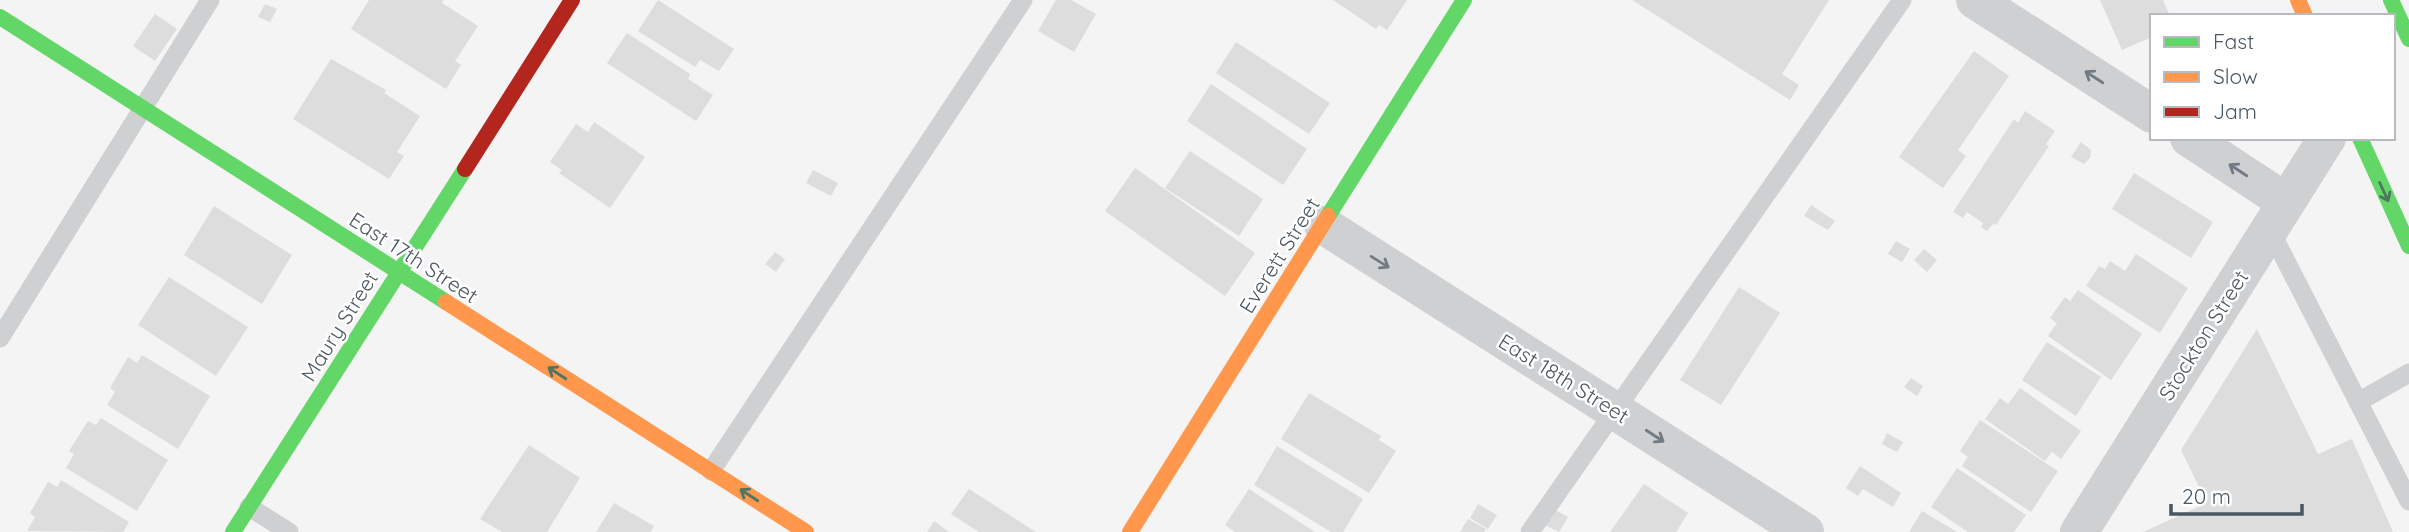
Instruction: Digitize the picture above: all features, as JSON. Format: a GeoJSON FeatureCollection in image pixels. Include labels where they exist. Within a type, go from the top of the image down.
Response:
{"type":"FeatureCollection","features":[{"type":"Feature","properties":{"kind":"street","name":"Maury Street"},"geometry":{"type":"LineString","coordinates":[[233,532],[572,0]]}},
{"type":"Feature","properties":{"kind":"street","name":"Everett Street"},"geometry":{"type":"LineString","coordinates":[[1130,532],[1464,0]]}},
{"type":"Feature","properties":{"kind":"street"},"geometry":{"type":"LineString","coordinates":[[1975,0],[2150,113]]}},
{"type":"Feature","properties":{"kind":"street"},"geometry":{"type":"LineString","coordinates":[[2390,0],[2409,39]]}},
{"type":"Feature","properties":{"kind":"street","name":"East 17th Street"},"geometry":{"type":"LineString","coordinates":[[0,17],[806,532]]}},
{"type":"Feature","properties":{"kind":"street"},"geometry":{"type":"LineString","coordinates":[[2191,140],[2278,216]]}},
{"type":"Feature","properties":{"kind":"street","name":"Stockton Street"},"geometry":{"type":"LineString","coordinates":[[2079,532],[2326,140]]}},
{"type":"Feature","properties":{"kind":"street"},"geometry":{"type":"LineString","coordinates":[[2361,140],[2409,246]]}},
{"type":"Feature","properties":{"kind":"street","name":"East 18th Street"},"geometry":{"type":"LineString","coordinates":[[1323,225],[1805,532]]}},
{"type":"Feature","properties":{"kind":"lane"},"geometry":{"type":"LineString","coordinates":[[0,338],[210,0]]}},
{"type":"Feature","properties":{"kind":"lane"},"geometry":{"type":"LineString","coordinates":[[711,471],[1023,0]]}},
{"type":"Feature","properties":{"kind":"lane"},"geometry":{"type":"LineString","coordinates":[[1530,532],[1902,0]]}},
{"type":"Feature","properties":{"kind":"lane"},"geometry":{"type":"LineString","coordinates":[[2278,216],[2358,402],[2409,501]]}},
{"type":"Feature","properties":{"kind":"lane"},"geometry":{"type":"LineString","coordinates":[[2358,402],[2409,373]]}},
{"type":"Feature","properties":{"kind":"lane"},"geometry":{"type":"LineString","coordinates":[[249,507],[289,532]]}},
{"type":"Feature","properties":{"kind":"building"},"geometry":{"type":"Polygon","coordinates":[[[369,0],[443,0],[442,3],[478,26],[455,61],[461,65],[446,89],[351,29],[369,0]]]}},
{"type":"Feature","properties":{"kind":"building"},"geometry":{"type":"Polygon","coordinates":[[[658,0],[734,49],[719,71],[700,60],[695,67],[638,31],[658,0]]]}},
{"type":"Feature","properties":{"kind":"building"},"geometry":{"type":"Polygon","coordinates":[[[1056,0],[1071,0],[1096,14],[1074,52],[1038,31],[1056,0]]]}},
{"type":"Feature","properties":{"kind":"building"},"geometry":{"type":"Polygon","coordinates":[[[1333,0],[1407,0],[1387,30],[1379,25],[1376,29],[1333,0]]]}},
{"type":"Feature","properties":{"kind":"building"},"geometry":{"type":"Polygon","coordinates":[[[1632,0],[1829,0],[1782,74],[1799,85],[1790,100],[1632,0]]]}},
{"type":"Feature","properties":{"kind":"building"},"geometry":{"type":"Polygon","coordinates":[[[2100,0],[2163,0],[2169,14],[2150,14],[2150,38],[2122,50],[2100,0]]]}},
{"type":"Feature","properties":{"kind":"building"},"geometry":{"type":"Polygon","coordinates":[[[265,4],[277,9],[270,22],[258,17],[265,4]]]}},
{"type":"Feature","properties":{"kind":"building"},"geometry":{"type":"Polygon","coordinates":[[[155,14],[177,29],[155,61],[133,46],[155,14]]]}},
{"type":"Feature","properties":{"kind":"building"},"geometry":{"type":"Polygon","coordinates":[[[627,33],[690,74],[688,79],[713,95],[696,121],[607,63],[627,33]]]}},
{"type":"Feature","properties":{"kind":"building"},"geometry":{"type":"Polygon","coordinates":[[[1236,42],[1330,103],[1309,134],[1216,73],[1236,42]]]}},
{"type":"Feature","properties":{"kind":"building"},"geometry":{"type":"Polygon","coordinates":[[[1974,51],[2009,76],[1958,150],[1966,156],[1943,188],[1899,157],[1974,51]]]}},
{"type":"Feature","properties":{"kind":"building"},"geometry":{"type":"Polygon","coordinates":[[[331,59],[386,90],[384,93],[420,116],[397,152],[404,156],[389,179],[293,119],[331,59]]]}},
{"type":"Feature","properties":{"kind":"building"},"geometry":{"type":"Polygon","coordinates":[[[1211,84],[1307,149],[1283,185],[1187,121],[1211,84]]]}},
{"type":"Feature","properties":{"kind":"building"},"geometry":{"type":"Polygon","coordinates":[[[2025,111],[2055,131],[2046,144],[2049,146],[1996,225],[1994,223],[1987,231],[1981,227],[1983,223],[1967,212],[1963,218],[1953,212],[2014,119],[2018,123],[2025,111]]]}},
{"type":"Feature","properties":{"kind":"building"},"geometry":{"type":"Polygon","coordinates":[[[594,122],[645,157],[610,208],[559,173],[562,170],[550,162],[576,124],[588,132],[594,122]]]}},
{"type":"Feature","properties":{"kind":"building"},"geometry":{"type":"Polygon","coordinates":[[[2081,142],[2091,150],[2090,158],[2084,164],[2071,157],[2081,142]]]}},
{"type":"Feature","properties":{"kind":"building"},"geometry":{"type":"Polygon","coordinates":[[[1190,151],[1263,199],[1239,236],[1165,188],[1190,151]]]}},
{"type":"Feature","properties":{"kind":"building"},"geometry":{"type":"Polygon","coordinates":[[[1135,168],[1255,253],[1225,296],[1105,211],[1135,168]]]}},
{"type":"Feature","properties":{"kind":"building"},"geometry":{"type":"Polygon","coordinates":[[[813,170],[838,183],[831,196],[806,183],[813,170]]]}},
{"type":"Feature","properties":{"kind":"building"},"geometry":{"type":"Polygon","coordinates":[[[2134,173],[2213,222],[2191,258],[2112,209],[2134,173]]]}},
{"type":"Feature","properties":{"kind":"building"},"geometry":{"type":"Polygon","coordinates":[[[1811,205],[1835,221],[1828,230],[1804,216],[1811,205]]]}},
{"type":"Feature","properties":{"kind":"building"},"geometry":{"type":"Polygon","coordinates":[[[214,206],[292,255],[262,304],[184,255],[214,206]]]}},
{"type":"Feature","properties":{"kind":"building"},"geometry":{"type":"Polygon","coordinates":[[[1896,241],[1910,249],[1902,262],[1888,254],[1896,241]]]}},
{"type":"Feature","properties":{"kind":"building"},"geometry":{"type":"Polygon","coordinates":[[[1924,249],[1937,260],[1927,272],[1914,260],[1924,249]]]}},
{"type":"Feature","properties":{"kind":"building"},"geometry":{"type":"Polygon","coordinates":[[[775,252],[785,259],[776,272],[765,264],[775,252]]]}},
{"type":"Feature","properties":{"kind":"building"},"geometry":{"type":"Polygon","coordinates":[[[2136,254],[2188,288],[2160,333],[2086,286],[2099,266],[2105,269],[2110,261],[2125,271],[2136,254]]]}},
{"type":"Feature","properties":{"kind":"building"},"geometry":{"type":"Polygon","coordinates":[[[169,277],[248,327],[216,376],[138,325],[169,277]]]}},
{"type":"Feature","properties":{"kind":"building"},"geometry":{"type":"Polygon","coordinates":[[[1739,287],[1780,313],[1721,405],[1680,380],[1739,287]]]}},
{"type":"Feature","properties":{"kind":"building"},"geometry":{"type":"Polygon","coordinates":[[[2078,290],[2142,334],[2111,380],[2048,336],[2057,323],[2050,318],[2065,297],[2070,301],[2078,290]]]}},
{"type":"Feature","properties":{"kind":"building"},"geometry":{"type":"Polygon","coordinates":[[[2257,329],[2318,454],[2352,439],[2393,532],[2143,532],[2207,503],[2181,450],[2257,329]]]}},
{"type":"Feature","properties":{"kind":"building"},"geometry":{"type":"Polygon","coordinates":[[[2047,342],[2101,377],[2076,416],[2022,380],[2047,342]]]}},
{"type":"Feature","properties":{"kind":"building"},"geometry":{"type":"Polygon","coordinates":[[[142,355],[210,396],[178,449],[107,405],[115,392],[110,388],[128,357],[137,363],[142,355]]]}},
{"type":"Feature","properties":{"kind":"building"},"geometry":{"type":"Polygon","coordinates":[[[1911,378],[1923,386],[1917,396],[1904,387],[1911,378]]]}},
{"type":"Feature","properties":{"kind":"building"},"geometry":{"type":"Polygon","coordinates":[[[2020,388],[2081,431],[2061,459],[2052,452],[2045,461],[1985,419],[2000,398],[2008,404],[2020,388]]]}},
{"type":"Feature","properties":{"kind":"building"},"geometry":{"type":"Polygon","coordinates":[[[1309,393],[1381,436],[1379,440],[1396,451],[1369,493],[1281,439],[1309,393]]]}},
{"type":"Feature","properties":{"kind":"building"},"geometry":{"type":"Polygon","coordinates":[[[101,418],[168,460],[137,511],[66,468],[74,454],[69,451],[88,421],[96,425],[101,418]]]}},
{"type":"Feature","properties":{"kind":"building"},"geometry":{"type":"Polygon","coordinates":[[[1980,420],[2058,471],[2031,512],[1962,466],[1968,457],[1960,451],[1980,420]]]}},
{"type":"Feature","properties":{"kind":"building"},"geometry":{"type":"Polygon","coordinates":[[[1887,433],[1903,442],[1897,452],[1882,444],[1887,433]]]}},
{"type":"Feature","properties":{"kind":"building"},"geometry":{"type":"Polygon","coordinates":[[[529,445],[580,478],[547,532],[502,532],[480,519],[529,445]]]}},
{"type":"Feature","properties":{"kind":"building"},"geometry":{"type":"Polygon","coordinates":[[[1277,446],[1363,499],[1343,532],[1331,532],[1254,485],[1277,446]]]}},
{"type":"Feature","properties":{"kind":"building"},"geometry":{"type":"Polygon","coordinates":[[[1860,466],[1901,493],[1893,507],[1863,489],[1858,496],[1846,488],[1860,466]]]}},
{"type":"Feature","properties":{"kind":"building"},"geometry":{"type":"Polygon","coordinates":[[[1957,468],[2026,515],[2014,532],[1968,532],[1931,507],[1957,468]]]}},
{"type":"Feature","properties":{"kind":"building"},"geometry":{"type":"Polygon","coordinates":[[[61,480],[129,522],[123,532],[27,531],[35,517],[30,513],[48,482],[57,487],[61,480]]]}},
{"type":"Feature","properties":{"kind":"building"},"geometry":{"type":"Polygon","coordinates":[[[1644,484],[1688,513],[1676,532],[1610,532],[1644,484]]]}},
{"type":"Feature","properties":{"kind":"building"},"geometry":{"type":"Polygon","coordinates":[[[969,489],[1036,532],[979,532],[951,514],[969,489]]]}},
{"type":"Feature","properties":{"kind":"building"},"geometry":{"type":"Polygon","coordinates":[[[1249,489],[1315,532],[1235,532],[1225,525],[1249,489]]]}},
{"type":"Feature","properties":{"kind":"building"},"geometry":{"type":"Polygon","coordinates":[[[614,503],[654,526],[651,532],[596,532],[614,503]]]}},
{"type":"Feature","properties":{"kind":"building"},"geometry":{"type":"Polygon","coordinates":[[[1478,504],[1497,515],[1488,529],[1470,518],[1478,504]]]}},
{"type":"Feature","properties":{"kind":"building"},"geometry":{"type":"Polygon","coordinates":[[[1550,507],[1568,517],[1559,532],[1541,523],[1550,507]]]}},
{"type":"Feature","properties":{"kind":"building"},"geometry":{"type":"Polygon","coordinates":[[[1922,511],[1957,532],[1909,532],[1922,511]]]}},
{"type":"Feature","properties":{"kind":"building"},"geometry":{"type":"Polygon","coordinates":[[[1468,519],[1486,529],[1484,532],[1460,532],[1468,519]]]}},
{"type":"Feature","properties":{"kind":"building"},"geometry":{"type":"Polygon","coordinates":[[[934,521],[949,532],[927,532],[934,521]]]}},
{"type":"Feature","properties":{"kind":"traffic: fast"},"geometry":{"type":"LineString","coordinates":[[1328,216],[1464,0]]}},
{"type":"Feature","properties":{"kind":"traffic: fast"},"geometry":{"type":"LineString","coordinates":[[2391,0],[2409,39]]}},
{"type":"Feature","properties":{"kind":"traffic: fast"},"geometry":{"type":"LineString","coordinates":[[0,17],[446,302]]}},
{"type":"Feature","properties":{"kind":"traffic: fast"},"geometry":{"type":"LineString","coordinates":[[2361,140],[2409,246]]}},
{"type":"Feature","properties":{"kind":"traffic: fast"},"geometry":{"type":"LineString","coordinates":[[233,532],[465,169]]}},
{"type":"Feature","properties":{"kind":"traffic: slow"},"geometry":{"type":"LineString","coordinates":[[2298,0],[2304,14]]}},
{"type":"Feature","properties":{"kind":"traffic: slow"},"geometry":{"type":"LineString","coordinates":[[1130,532],[1328,216]]}},
{"type":"Feature","properties":{"kind":"traffic: slow"},"geometry":{"type":"LineString","coordinates":[[446,302],[806,532]]}},
{"type":"Feature","properties":{"kind":"traffic: jam"},"geometry":{"type":"LineString","coordinates":[[465,169],[572,0]]}}]}
